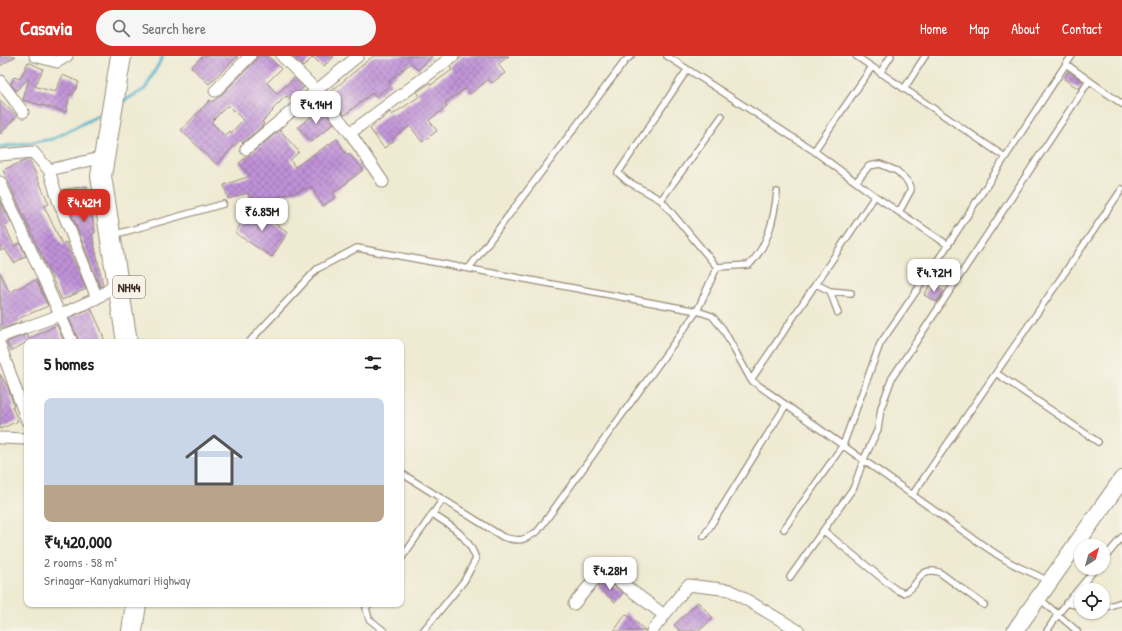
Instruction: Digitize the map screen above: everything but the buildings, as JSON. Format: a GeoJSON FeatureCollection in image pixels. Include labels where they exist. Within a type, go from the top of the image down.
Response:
{"type":"FeatureCollection","features":[{"type":"Feature","properties":{"kind":"highway","name":"NH44"},"geometry":{"type":"LineString","coordinates":[[121,56],[112,176],[138,339]]}},
{"type":"Feature","properties":{"kind":"highway","name":"NH44"},"geometry":{"type":"LineString","coordinates":[[127,339],[101,176],[104,157],[115,125],[130,56]]}},
{"type":"Feature","properties":{"kind":"highway"},"geometry":{"type":"LineString","coordinates":[[132,631],[136,607]]}},
{"type":"Feature","properties":{"kind":"highway"},"geometry":{"type":"LineString","coordinates":[[142,631],[146,607]]}},
{"type":"Feature","properties":{"kind":"street"},"geometry":{"type":"LineString","coordinates":[[35,56],[58,62],[67,56]]}},
{"type":"Feature","properties":{"kind":"street"},"geometry":{"type":"LineString","coordinates":[[215,91],[250,56]]}},
{"type":"Feature","properties":{"kind":"street"},"geometry":{"type":"LineString","coordinates":[[282,56],[317,91],[350,133],[383,182]]}},
{"type":"Feature","properties":{"kind":"street"},"geometry":{"type":"LineString","coordinates":[[246,149],[358,56]]}},
{"type":"Feature","properties":{"kind":"street"},"geometry":{"type":"LineString","coordinates":[[350,133],[453,56]]}},
{"type":"Feature","properties":{"kind":"street"},"geometry":{"type":"LineString","coordinates":[[0,81],[23,112]]}},
{"type":"Feature","properties":{"kind":"street"},"geometry":{"type":"LineString","coordinates":[[0,155],[33,152],[49,170],[58,200],[97,298]]}},
{"type":"Feature","properties":{"kind":"street"},"geometry":{"type":"LineString","coordinates":[[49,170],[104,157]]}},
{"type":"Feature","properties":{"kind":"street"},"geometry":{"type":"LineString","coordinates":[[0,182],[71,339]]}},
{"type":"Feature","properties":{"kind":"street"},"geometry":{"type":"LineString","coordinates":[[0,337],[60,315],[97,298],[118,283]]}},
{"type":"Feature","properties":{"kind":"street"},"geometry":{"type":"LineString","coordinates":[[0,345],[24,413]]}},
{"type":"Feature","properties":{"kind":"street"},"geometry":{"type":"LineString","coordinates":[[0,438],[24,440]]}},
{"type":"Feature","properties":{"kind":"street"},"geometry":{"type":"LineString","coordinates":[[1015,631],[1122,479]]}},
{"type":"Feature","properties":{"kind":"street"},"geometry":{"type":"LineString","coordinates":[[574,604],[603,569],[664,615]]}},
{"type":"Feature","properties":{"kind":"street"},"geometry":{"type":"LineString","coordinates":[[652,631],[688,584],[730,590],[799,631]]}},
{"type":"Feature","properties":{"kind":"lane"},"geometry":{"type":"LineString","coordinates":[[469,268],[625,61],[631,56]]}},
{"type":"Feature","properties":{"kind":"lane"},"geometry":{"type":"LineString","coordinates":[[667,56],[687,70],[742,103],[814,151],[875,196],[948,245]]}},
{"type":"Feature","properties":{"kind":"lane"},"geometry":{"type":"LineString","coordinates":[[856,56],[1005,157]]}},
{"type":"Feature","properties":{"kind":"lane"},"geometry":{"type":"LineString","coordinates":[[880,72],[891,56]]}},
{"type":"Feature","properties":{"kind":"lane"},"geometry":{"type":"LineString","coordinates":[[904,89],[925,56]]}},
{"type":"Feature","properties":{"kind":"lane"},"geometry":{"type":"LineString","coordinates":[[784,529],[843,445],[880,344],[948,245],[1072,56]]}},
{"type":"Feature","properties":{"kind":"lane"},"geometry":{"type":"LineString","coordinates":[[1066,64],[1122,104]]}},
{"type":"Feature","properties":{"kind":"lane"},"geometry":{"type":"LineString","coordinates":[[814,151],[872,67]]}},
{"type":"Feature","properties":{"kind":"lane"},"geometry":{"type":"LineString","coordinates":[[687,70],[618,173],[626,181],[661,200],[717,267]]}},
{"type":"Feature","properties":{"kind":"lane"},"geometry":{"type":"LineString","coordinates":[[790,577],[854,488],[863,461],[878,429],[881,408],[892,378],[1089,81]]}},
{"type":"Feature","properties":{"kind":"lane"},"geometry":{"type":"LineString","coordinates":[[661,200],[722,116]]}},
{"type":"Feature","properties":{"kind":"lane"},"geometry":{"type":"LineString","coordinates":[[856,182],[869,166],[880,164],[897,172],[908,182],[911,190],[899,212]]}},
{"type":"Feature","properties":{"kind":"lane"},"geometry":{"type":"LineString","coordinates":[[913,494],[1122,189]]}},
{"type":"Feature","properties":{"kind":"lane"},"geometry":{"type":"LineString","coordinates":[[717,267],[749,265],[759,255],[768,236],[775,209],[777,192]]}},
{"type":"Feature","properties":{"kind":"lane"},"geometry":{"type":"LineString","coordinates":[[751,380],[875,196]]}},
{"type":"Feature","properties":{"kind":"lane"},"geometry":{"type":"LineString","coordinates":[[120,233],[223,204]]}},
{"type":"Feature","properties":{"kind":"lane"},"geometry":{"type":"LineString","coordinates":[[252,339],[317,269],[357,248],[697,311],[712,316],[723,329],[751,380],[980,543],[1034,575],[1041,576],[1044,589],[1058,614],[1077,631]]}},
{"type":"Feature","properties":{"kind":"lane"},"geometry":{"type":"LineString","coordinates":[[404,475],[503,536],[515,540],[524,540],[538,531],[697,311],[717,267]]}},
{"type":"Feature","properties":{"kind":"lane"},"geometry":{"type":"LineString","coordinates":[[816,284],[830,291],[851,293]]}},
{"type":"Feature","properties":{"kind":"lane"},"geometry":{"type":"LineString","coordinates":[[830,291],[838,313]]}},
{"type":"Feature","properties":{"kind":"lane"},"geometry":{"type":"LineString","coordinates":[[996,373],[1098,442]]}},
{"type":"Feature","properties":{"kind":"lane"},"geometry":{"type":"LineString","coordinates":[[704,536],[786,405]]}},
{"type":"Feature","properties":{"kind":"lane"},"geometry":{"type":"LineString","coordinates":[[404,555],[443,499]]}},
{"type":"Feature","properties":{"kind":"lane"},"geometry":{"type":"LineString","coordinates":[[423,631],[464,581],[476,560],[473,550],[458,530],[432,514]]}},
{"type":"Feature","properties":{"kind":"lane"},"geometry":{"type":"LineString","coordinates":[[824,531],[903,593],[910,591],[923,572],[931,570],[939,572],[984,605]]}},
{"type":"Feature","properties":{"kind":"lane"},"geometry":{"type":"LineString","coordinates":[[1110,552],[1122,537]]}},
{"type":"Feature","properties":{"kind":"lane"},"geometry":{"type":"LineString","coordinates":[[1047,631],[1066,603],[1090,575]]}},
{"type":"Feature","properties":{"kind":"lane"},"geometry":{"type":"LineString","coordinates":[[1110,606],[1122,602]]}},
{"type":"Feature","properties":{"kind":"lane"},"geometry":{"type":"LineString","coordinates":[[1066,603],[1074,605]]}},
{"type":"Feature","properties":{"kind":"lane"},"geometry":{"type":"LineString","coordinates":[[367,607],[369,619],[384,631]]}},
{"type":"Feature","properties":{"kind":"waterway"},"geometry":{"type":"LineString","coordinates":[[120,103],[145,89],[163,56]]}},
{"type":"Feature","properties":{"kind":"waterway"},"geometry":{"type":"LineString","coordinates":[[0,147],[53,139],[103,113]]}}]}
